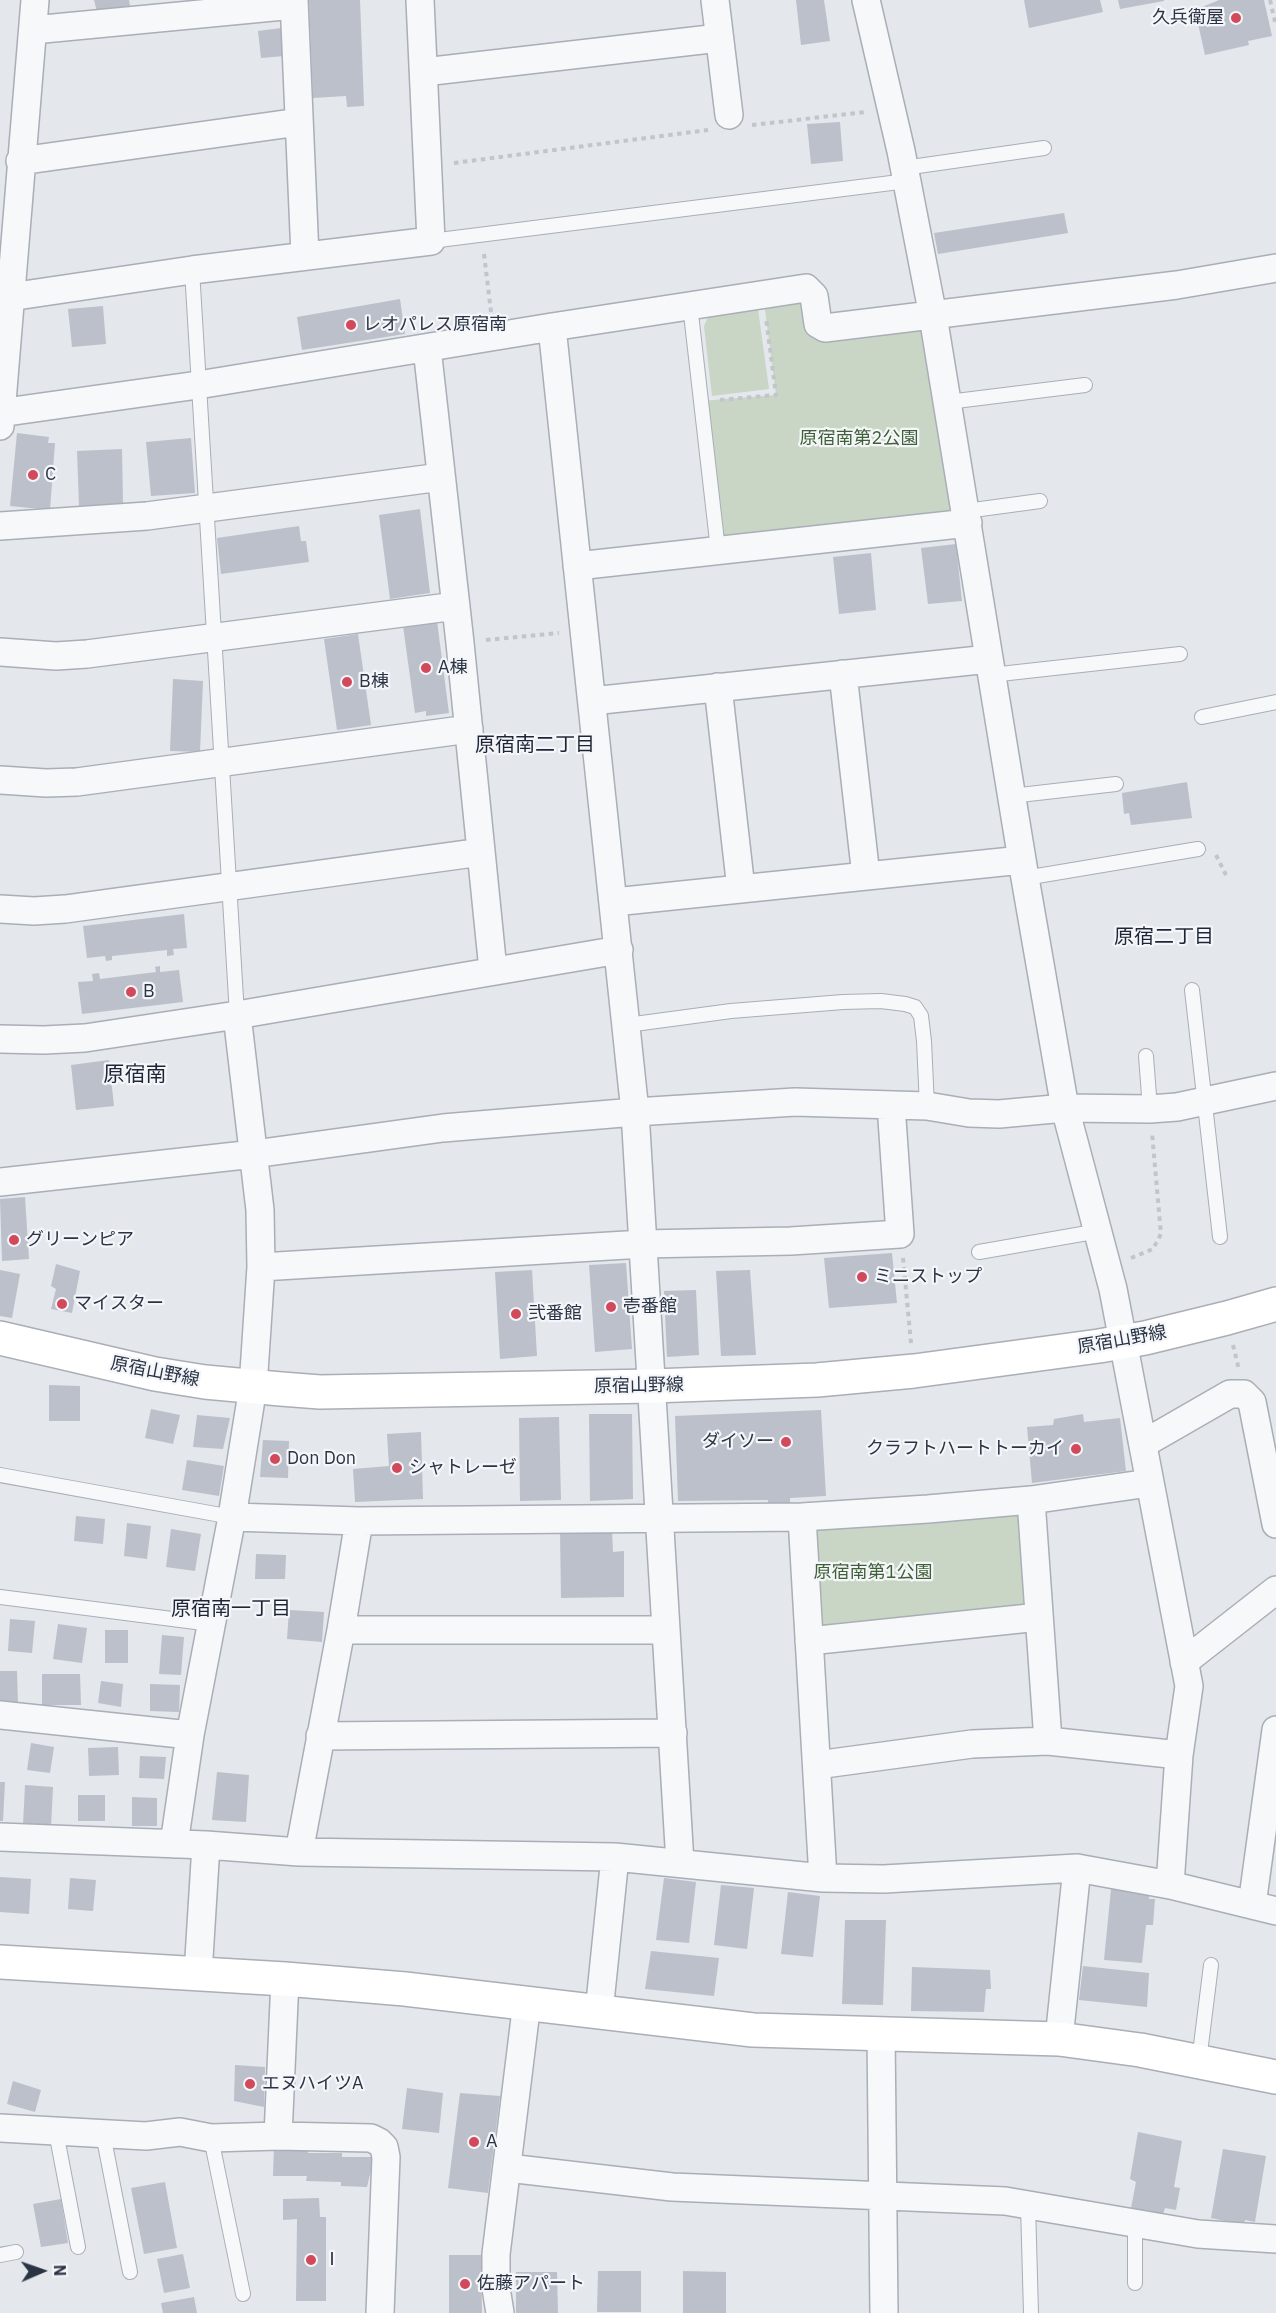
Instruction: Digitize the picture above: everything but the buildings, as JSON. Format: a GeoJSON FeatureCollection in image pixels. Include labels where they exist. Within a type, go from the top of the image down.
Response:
{"type":"FeatureCollection","features":[{"type":"Feature","properties":{"kind":"street"},"geometry":{"type":"LineString","coordinates":[[35,0],[0,417],[494,336],[806,288],[814,296],[818,324],[825,328],[1165,287],[1276,268]]}},
{"type":"Feature","properties":{"kind":"street"},"geometry":{"type":"LineString","coordinates":[[10,297],[192,270],[431,242],[420,0]]}},
{"type":"Feature","properties":{"kind":"street"},"geometry":{"type":"LineString","coordinates":[[715,0],[729,121]]}},
{"type":"Feature","properties":{"kind":"street"},"geometry":{"type":"LineString","coordinates":[[866,0],[905,174],[933,316],[1011,796],[1065,1108],[1113,1289],[1189,1686],[1179,1755],[1170,1885]]}},
{"type":"Feature","properties":{"kind":"street"},"geometry":{"type":"LineString","coordinates":[[33,30],[294,3],[305,256]]}},
{"type":"Feature","properties":{"kind":"street"},"geometry":{"type":"LineString","coordinates":[[424,72],[719,38]]}},
{"type":"Feature","properties":{"kind":"street"},"geometry":{"type":"LineString","coordinates":[[20,161],[299,122]]}},
{"type":"Feature","properties":{"kind":"street"},"geometry":{"type":"LineString","coordinates":[[552,327],[635,1112],[680,1863]]}},
{"type":"Feature","properties":{"kind":"street"},"geometry":{"type":"LineString","coordinates":[[427,348],[493,970]]}},
{"type":"Feature","properties":{"kind":"street"},"geometry":{"type":"LineString","coordinates":[[0,526],[84,522],[207,509],[441,477]]}},
{"type":"Feature","properties":{"kind":"street"},"geometry":{"type":"LineString","coordinates":[[577,567],[967,517]]}},
{"type":"Feature","properties":{"kind":"street"},"geometry":{"type":"LineString","coordinates":[[0,652],[56,656],[87,654],[456,606]]}},
{"type":"Feature","properties":{"kind":"street"},"geometry":{"type":"LineString","coordinates":[[592,701],[843,674],[990,667]]}},
{"type":"Feature","properties":{"kind":"street"},"geometry":{"type":"LineString","coordinates":[[843,674],[866,876]]}},
{"type":"Feature","properties":{"kind":"street"},"geometry":{"type":"LineString","coordinates":[[718,687],[741,889]]}},
{"type":"Feature","properties":{"kind":"street"},"geometry":{"type":"LineString","coordinates":[[0,780],[45,783],[77,782],[469,729]]}},
{"type":"Feature","properties":{"kind":"street"},"geometry":{"type":"LineString","coordinates":[[0,909],[34,911],[65,909],[481,852]]}},
{"type":"Feature","properties":{"kind":"street"},"geometry":{"type":"LineString","coordinates":[[614,902],[866,876],[1024,869]]}},
{"type":"Feature","properties":{"kind":"street"},"geometry":{"type":"LineString","coordinates":[[0,1039],[85,1038],[237,1015],[619,950]]}},
{"type":"Feature","properties":{"kind":"street"},"geometry":{"type":"LineString","coordinates":[[174,1844],[190,1735],[232,1517],[253,1387],[261,1267],[260,1210],[237,1015]]}},
{"type":"Feature","properties":{"kind":"street"},"geometry":{"type":"LineString","coordinates":[[0,1182],[254,1154],[443,1128],[635,1112],[795,1102],[927,1106],[969,1113],[999,1114],[1065,1108],[1177,1107],[1276,1086]]}},
{"type":"Feature","properties":{"kind":"street"},"geometry":{"type":"LineString","coordinates":[[261,1267],[643,1244],[791,1241],[900,1234],[891,1105]]}},
{"type":"Feature","properties":{"kind":"street","name":"原宿山野線"},"geometry":{"type":"LineString","coordinates":[[0,1338],[155,1374],[206,1382],[320,1392],[652,1386],[817,1380],[914,1371],[1123,1342],[1276,1304]]}},
{"type":"Feature","properties":{"kind":"street"},"geometry":{"type":"LineString","coordinates":[[1143,1444],[1230,1395],[1244,1394],[1252,1402],[1276,1524]]}},
{"type":"Feature","properties":{"kind":"street"},"geometry":{"type":"LineString","coordinates":[[232,1517],[359,1521],[802,1516],[1031,1500],[1149,1483]]}},
{"type":"Feature","properties":{"kind":"street"},"geometry":{"type":"LineString","coordinates":[[1031,1500],[1048,1741]]}},
{"type":"Feature","properties":{"kind":"street"},"geometry":{"type":"LineString","coordinates":[[802,1516],[823,1878]]}},
{"type":"Feature","properties":{"kind":"street"},"geometry":{"type":"LineString","coordinates":[[299,1852],[342,1630],[359,1521]]}},
{"type":"Feature","properties":{"kind":"street"},"geometry":{"type":"LineString","coordinates":[[1184,1662],[1276,1590]]}},
{"type":"Feature","properties":{"kind":"street"},"geometry":{"type":"LineString","coordinates":[[809,1641],[1039,1617]]}},
{"type":"Feature","properties":{"kind":"street"},"geometry":{"type":"LineString","coordinates":[[342,1630],[665,1630]]}},
{"type":"Feature","properties":{"kind":"street"},"geometry":{"type":"LineString","coordinates":[[0,1715],[190,1735]]}},
{"type":"Feature","properties":{"kind":"street"},"geometry":{"type":"LineString","coordinates":[[0,1837],[206,1845],[299,1852],[615,1857],[823,1878],[884,1879],[1077,1868],[1170,1885],[1264,1908],[1276,1730]]}},
{"type":"Feature","properties":{"kind":"street"},"geometry":{"type":"LineString","coordinates":[[320,1736],[673,1733]]}},
{"type":"Feature","properties":{"kind":"street"},"geometry":{"type":"LineString","coordinates":[[817,1765],[972,1744],[1048,1741],[1179,1755]]}},
{"type":"Feature","properties":{"kind":"street"},"geometry":{"type":"LineString","coordinates":[[198,1974],[206,1845]]}},
{"type":"Feature","properties":{"kind":"street"},"geometry":{"type":"LineString","coordinates":[[598,2012],[615,1857]]}},
{"type":"Feature","properties":{"kind":"street"},"geometry":{"type":"LineString","coordinates":[[1059,2039],[1077,1868]]}},
{"type":"Feature","properties":{"kind":"street"},"geometry":{"type":"LineString","coordinates":[[0,1962],[285,1979],[527,2002],[753,2030],[1059,2039],[1140,2050],[1276,2077]]}},
{"type":"Feature","properties":{"kind":"street"},"geometry":{"type":"LineString","coordinates":[[278,2136],[285,1979]]}},
{"type":"Feature","properties":{"kind":"street"},"geometry":{"type":"LineString","coordinates":[[500,2313],[496,2288],[496,2254],[527,2002]]}},
{"type":"Feature","properties":{"kind":"street"},"geometry":{"type":"LineString","coordinates":[[881,2033],[884,2313]]}},
{"type":"Feature","properties":{"kind":"street"},"geometry":{"type":"LineString","coordinates":[[0,2128],[146,2136],[180,2132],[211,2138],[278,2136],[370,2138],[379,2142],[384,2147],[386,2157],[380,2313]]}},
{"type":"Feature","properties":{"kind":"street"},"geometry":{"type":"LineString","coordinates":[[508,2168],[672,2187],[1005,2202],[1198,2234],[1276,2239]]}},
{"type":"Feature","properties":{"kind":"lane"},"geometry":{"type":"LineString","coordinates":[[431,242],[905,174],[1044,148]]}},
{"type":"Feature","properties":{"kind":"lane"},"geometry":{"type":"LineString","coordinates":[[192,270],[237,1015]]}},
{"type":"Feature","properties":{"kind":"lane"},"geometry":{"type":"LineString","coordinates":[[690,305],[718,550]]}},
{"type":"Feature","properties":{"kind":"lane"},"geometry":{"type":"LineString","coordinates":[[948,402],[1085,385]]}},
{"type":"Feature","properties":{"kind":"lane"},"geometry":{"type":"LineString","coordinates":[[967,517],[1040,501]]}},
{"type":"Feature","properties":{"kind":"lane"},"geometry":{"type":"LineString","coordinates":[[990,667],[1180,654]]}},
{"type":"Feature","properties":{"kind":"lane"},"geometry":{"type":"LineString","coordinates":[[1202,717],[1276,702]]}},
{"type":"Feature","properties":{"kind":"lane"},"geometry":{"type":"LineString","coordinates":[[1011,796],[1116,784]]}},
{"type":"Feature","properties":{"kind":"lane"},"geometry":{"type":"LineString","coordinates":[[1024,869],[1198,849]]}},
{"type":"Feature","properties":{"kind":"lane"},"geometry":{"type":"LineString","coordinates":[[1192,990],[1220,1237]]}},
{"type":"Feature","properties":{"kind":"lane"},"geometry":{"type":"LineString","coordinates":[[627,1025],[731,1011],[843,1002],[881,1001],[905,1004],[915,1007],[921,1016],[927,1106]]}},
{"type":"Feature","properties":{"kind":"lane"},"geometry":{"type":"LineString","coordinates":[[1146,1056],[1150,1108]]}},
{"type":"Feature","properties":{"kind":"lane"},"geometry":{"type":"LineString","coordinates":[[979,1252],[1099,1231]]}},
{"type":"Feature","properties":{"kind":"lane"},"geometry":{"type":"LineString","coordinates":[[0,1475],[232,1517]]}},
{"type":"Feature","properties":{"kind":"lane"},"geometry":{"type":"LineString","coordinates":[[0,1597],[211,1624]]}},
{"type":"Feature","properties":{"kind":"lane"},"geometry":{"type":"LineString","coordinates":[[1198,2062],[1210,1965]]}},
{"type":"Feature","properties":{"kind":"lane"},"geometry":{"type":"LineString","coordinates":[[56,2132],[78,2247]]}},
{"type":"Feature","properties":{"kind":"lane"},"geometry":{"type":"LineString","coordinates":[[103,2134],[130,2272]]}},
{"type":"Feature","properties":{"kind":"lane"},"geometry":{"type":"LineString","coordinates":[[211,2138],[243,2294]]}},
{"type":"Feature","properties":{"kind":"lane"},"geometry":{"type":"LineString","coordinates":[[1028,2205],[1031,2313]]}},
{"type":"Feature","properties":{"kind":"lane"},"geometry":{"type":"LineString","coordinates":[[1135,2224],[1135,2283]]}},
{"type":"Feature","properties":{"kind":"lane"},"geometry":{"type":"LineString","coordinates":[[0,2255],[16,2252]]}},
{"type":"Feature","properties":{"kind":"path"},"geometry":{"type":"LineString","coordinates":[[1270,0],[1276,26]]}},
{"type":"Feature","properties":{"kind":"path"},"geometry":{"type":"LineString","coordinates":[[429,166],[729,121],[891,109]]}},
{"type":"Feature","properties":{"kind":"path"},"geometry":{"type":"LineString","coordinates":[[482,235],[494,336]]}},
{"type":"Feature","properties":{"kind":"path"},"geometry":{"type":"LineString","coordinates":[[701,401],[776,395],[763,294]]}},
{"type":"Feature","properties":{"kind":"path"},"geometry":{"type":"LineString","coordinates":[[460,643],[584,630]]}},
{"type":"Feature","properties":{"kind":"path"},"geometry":{"type":"LineString","coordinates":[[1214,849],[1226,875]]}},
{"type":"Feature","properties":{"kind":"path"},"geometry":{"type":"LineString","coordinates":[[1125,1260],[1153,1249],[1161,1234],[1150,1108]]}},
{"type":"Feature","properties":{"kind":"path"},"geometry":{"type":"LineString","coordinates":[[900,1234],[912,1355]]}},
{"type":"Feature","properties":{"kind":"path"},"geometry":{"type":"LineString","coordinates":[[1231,1337],[1244,1394]]}},
{"type":"Feature","properties":{"kind":"green space","name":"原宿南第2公園"},"geometry":{"type":"Polygon","coordinates":[[[806,288],[818,324],[933,316],[968,523],[718,550],[701,401],[776,395],[763,294],[806,288]]]}},
{"type":"Feature","properties":{"kind":"green space"},"geometry":{"type":"Polygon","coordinates":[[[758,309],[769,389],[712,396],[704,326],[709,315],[758,309]]]}},
{"type":"Feature","properties":{"kind":"green space","name":"原宿南第1公園"},"geometry":{"type":"Polygon","coordinates":[[[1031,1500],[1039,1617],[809,1641],[802,1517],[1031,1500]]]}},
{"type":"Feature","properties":{"kind":"place","name":"久兵衛屋"},"geometry":{"type":"Point","coordinates":[1236,18]}},
{"type":"Feature","properties":{"kind":"place","name":"レオパレス原宿南"},"geometry":{"type":"Point","coordinates":[351,325]}},
{"type":"Feature","properties":{"kind":"place","name":"C"},"geometry":{"type":"Point","coordinates":[33,475]}},
{"type":"Feature","properties":{"kind":"place","name":"A棟"},"geometry":{"type":"Point","coordinates":[426,668]}},
{"type":"Feature","properties":{"kind":"place","name":"B棟"},"geometry":{"type":"Point","coordinates":[347,682]}},
{"type":"Feature","properties":{"kind":"place","name":"B"},"geometry":{"type":"Point","coordinates":[131,992]}},
{"type":"Feature","properties":{"kind":"place","name":"グリーンピア"},"geometry":{"type":"Point","coordinates":[14,1240]}},
{"type":"Feature","properties":{"kind":"place","name":"ミニストップ"},"geometry":{"type":"Point","coordinates":[862,1277]}},
{"type":"Feature","properties":{"kind":"place","name":"マイスター"},"geometry":{"type":"Point","coordinates":[62,1304]}},
{"type":"Feature","properties":{"kind":"place","name":"壱番館"},"geometry":{"type":"Point","coordinates":[611,1307]}},
{"type":"Feature","properties":{"kind":"place","name":"弐番館"},"geometry":{"type":"Point","coordinates":[516,1314]}},
{"type":"Feature","properties":{"kind":"place","name":"ダイソー"},"geometry":{"type":"Point","coordinates":[786,1442]}},
{"type":"Feature","properties":{"kind":"place","name":"クラフトハートトーカイ"},"geometry":{"type":"Point","coordinates":[1076,1449]}},
{"type":"Feature","properties":{"kind":"place","name":"Don Don"},"geometry":{"type":"Point","coordinates":[275,1459]}},
{"type":"Feature","properties":{"kind":"place","name":"シャトレーゼ"},"geometry":{"type":"Point","coordinates":[397,1468]}},
{"type":"Feature","properties":{"kind":"place","name":"エヌハイツA"},"geometry":{"type":"Point","coordinates":[250,2084]}},
{"type":"Feature","properties":{"kind":"place","name":"A"},"geometry":{"type":"Point","coordinates":[474,2142]}},
{"type":"Feature","properties":{"kind":"place","name":"Ⅰ"},"geometry":{"type":"Point","coordinates":[311,2260]}},
{"type":"Feature","properties":{"kind":"place","name":"佐藤アパート"},"geometry":{"type":"Point","coordinates":[465,2284]}},
{"type":"Feature","properties":{"kind":"district","name":"原宿南二丁目"},"geometry":{"type":"Point","coordinates":[535,745]}},
{"type":"Feature","properties":{"kind":"district","name":"原宿二丁目"},"geometry":{"type":"Point","coordinates":[1164,937]}},
{"type":"Feature","properties":{"kind":"district","name":"原宿南"},"geometry":{"type":"Point","coordinates":[135,1075]}},
{"type":"Feature","properties":{"kind":"district","name":"原宿南一丁目"},"geometry":{"type":"Point","coordinates":[231,1609]}}]}
